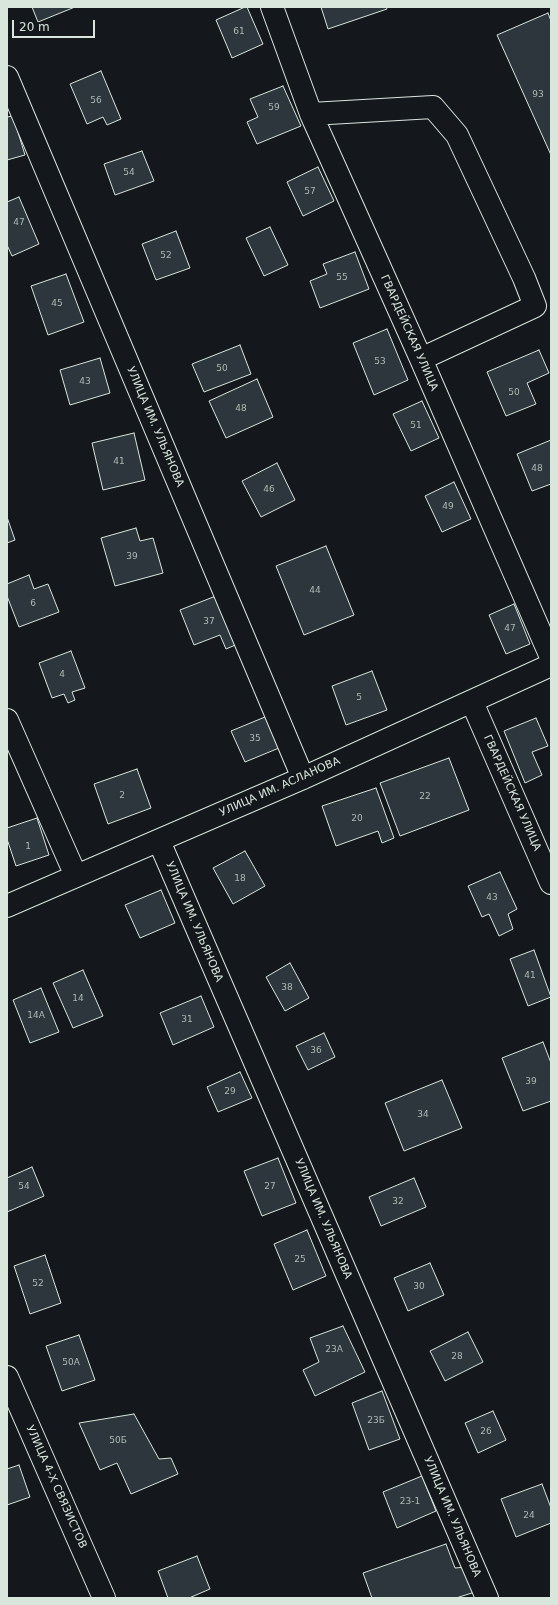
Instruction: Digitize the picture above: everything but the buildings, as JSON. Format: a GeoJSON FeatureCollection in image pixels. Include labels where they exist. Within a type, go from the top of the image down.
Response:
{"type":"FeatureCollection","features":[{"type":"Feature","properties":{"kind":"street","name":"ГВАРДЕЙСКАЯ УЛИЦА"},"geometry":{"type":"LineString","coordinates":[[272,7],[310,114],[421,359],[551,657]]}},
{"type":"Feature","properties":{"kind":"street","name":"УЛИЦА ИМ. УЛЬЯНОВА"},"geometry":{"type":"LineString","coordinates":[[7,78],[303,778]]}},
{"type":"Feature","properties":{"kind":"street"},"geometry":{"type":"LineString","coordinates":[[310,114],[433,108],[457,135],[524,278],[535,306],[421,359]]}},
{"type":"Feature","properties":{"kind":"street","name":"УЛИЦА ИМ. АСЛАНОВА"},"geometry":{"type":"LineString","coordinates":[[7,906],[303,778],[551,665]]}},
{"type":"Feature","properties":{"kind":"street","name":"ГВАРДЕЙСКАЯ УЛИЦА"},"geometry":{"type":"LineString","coordinates":[[472,702],[551,883]]}},
{"type":"Feature","properties":{"kind":"street"},"geometry":{"type":"LineString","coordinates":[[7,720],[76,876]]}},
{"type":"Feature","properties":{"kind":"street","name":"УЛИЦА ИМ. УЛЬЯНОВА"},"geometry":{"type":"LineString","coordinates":[[159,841],[488,1598]]}},
{"type":"Feature","properties":{"kind":"street","name":"УЛИЦА 4-Х СВЯЗИСТОВ"},"geometry":{"type":"LineString","coordinates":[[7,1376],[104,1598]]}}]}
